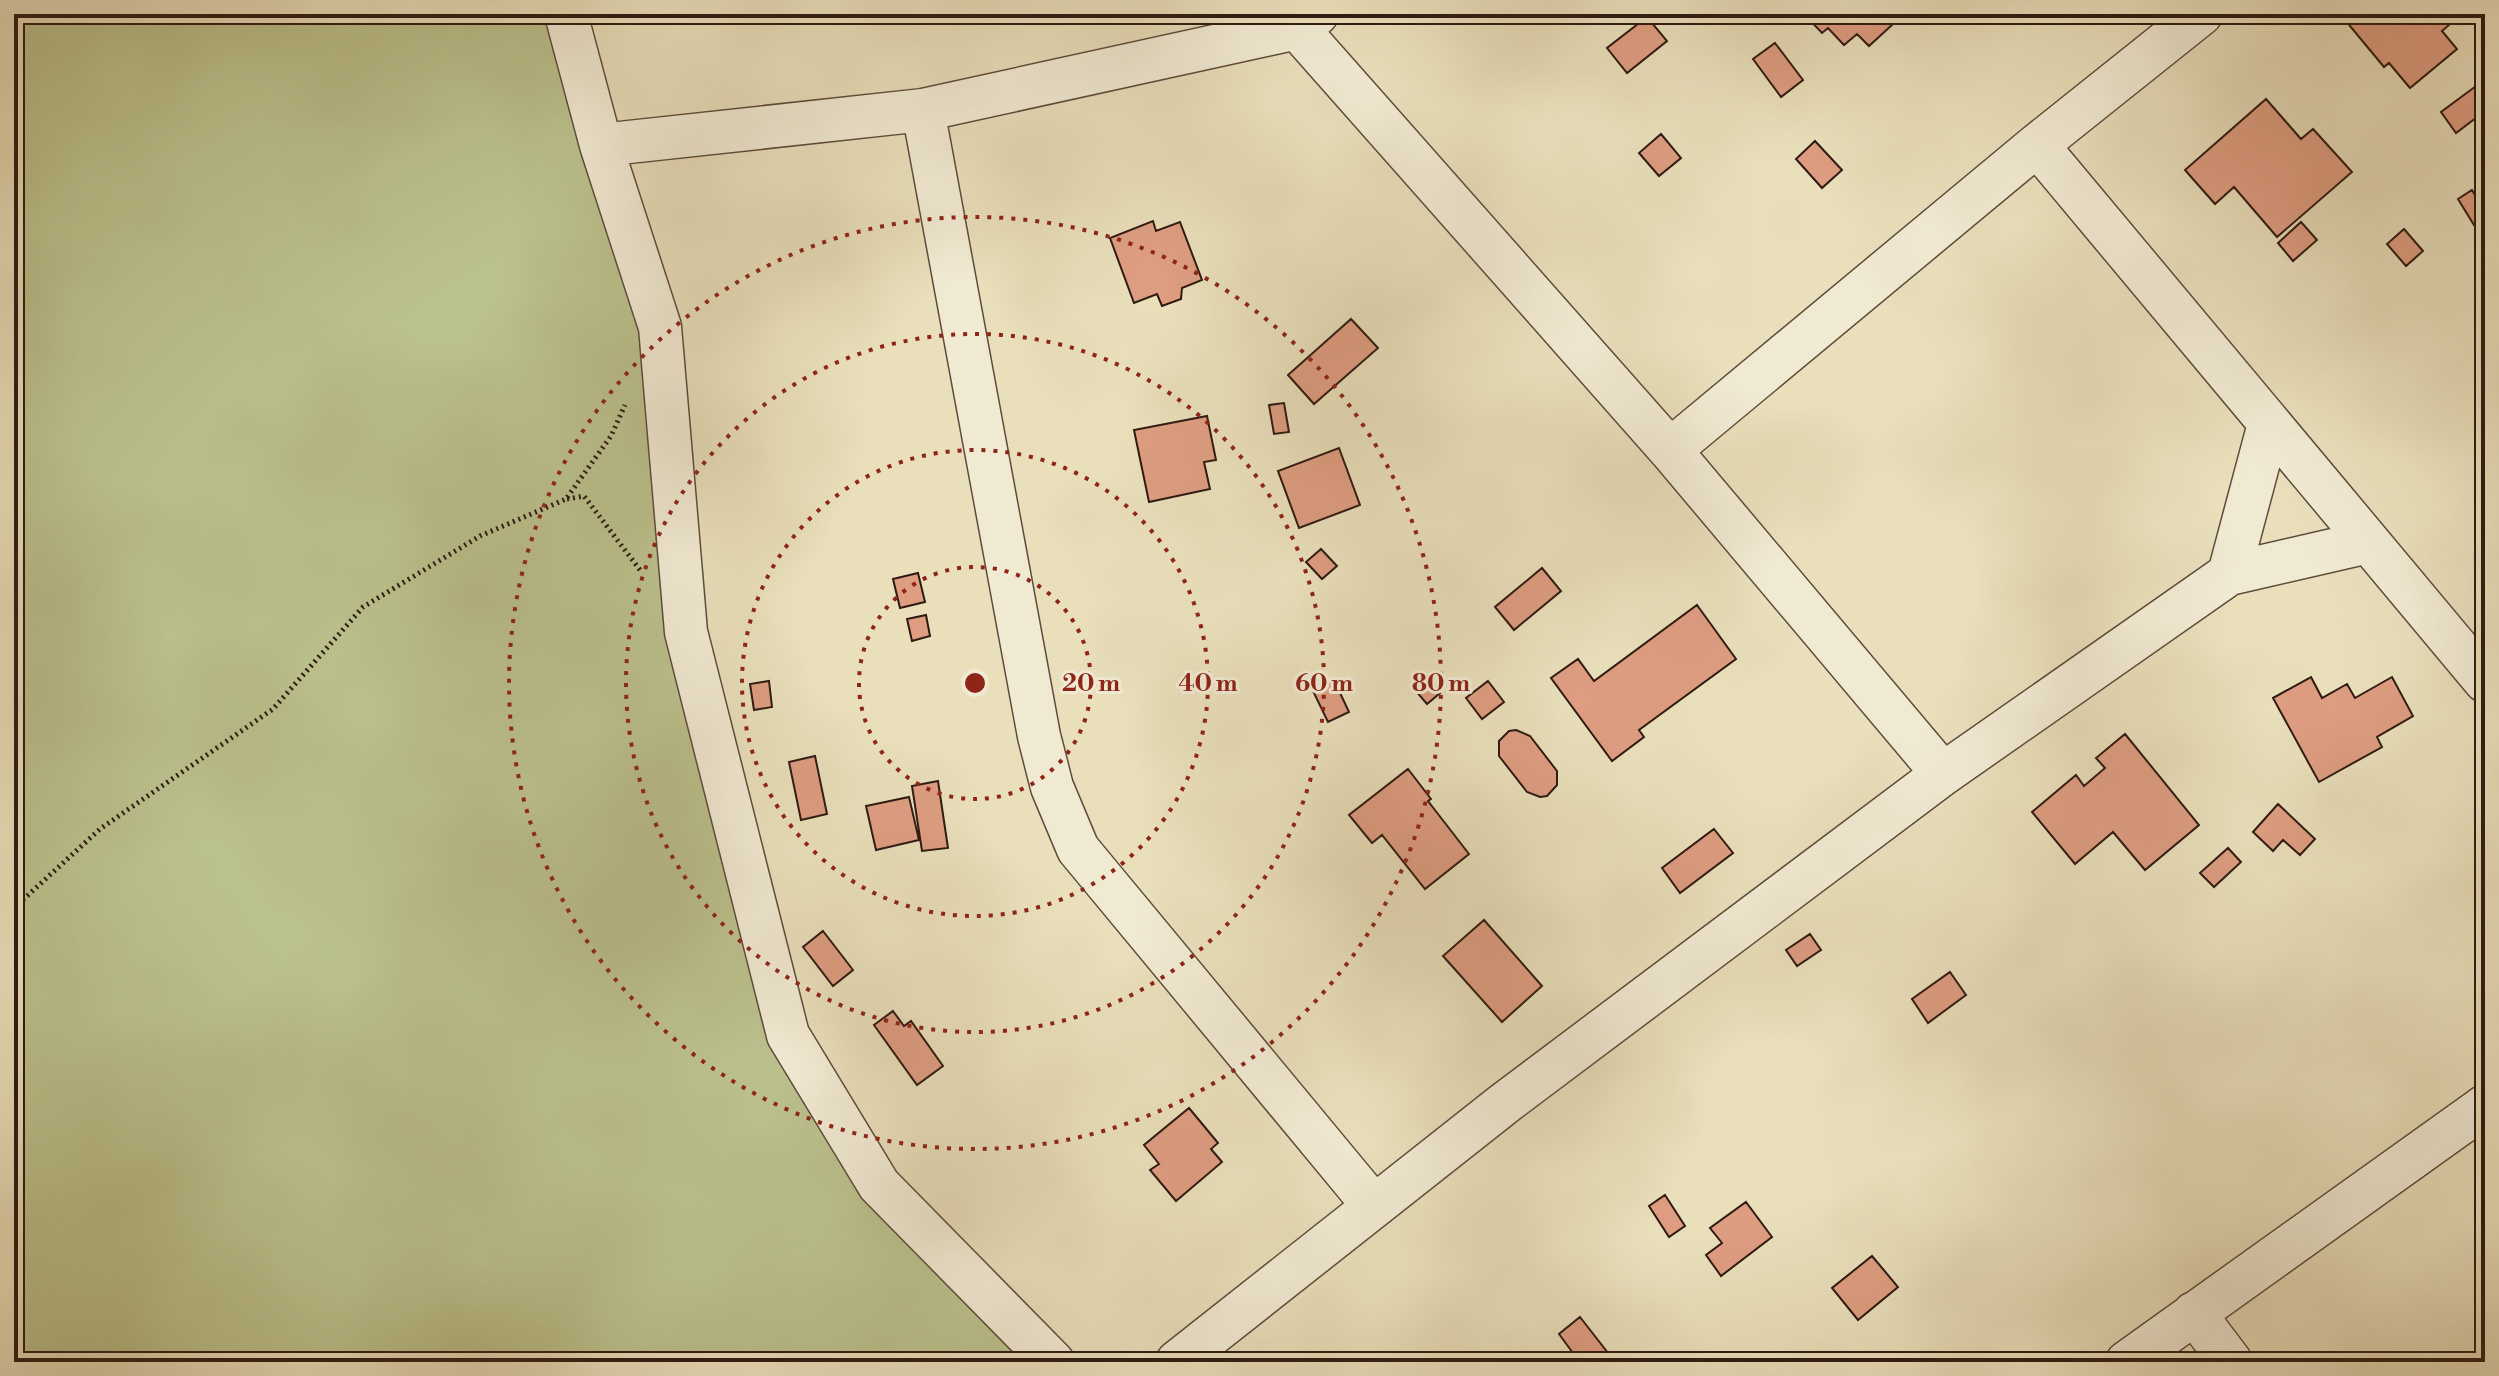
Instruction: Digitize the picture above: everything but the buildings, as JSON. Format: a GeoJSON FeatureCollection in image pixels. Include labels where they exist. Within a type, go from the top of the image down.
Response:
{"type":"FeatureCollection","features":[{"type":"Feature","properties":{"kind":"street"},"geometry":{"type":"LineString","coordinates":[[566,14],[601,145],[660,327],[686,632],[788,1035],[879,1185],[1053,1362]]}},
{"type":"Feature","properties":{"kind":"street"},"geometry":{"type":"LineString","coordinates":[[1670,450],[2037,145],[2201,14]]}},
{"type":"Feature","properties":{"kind":"street"},"geometry":{"type":"LineString","coordinates":[[601,145],[923,110],[1307,21],[1943,774]]}},
{"type":"Feature","properties":{"kind":"street"},"geometry":{"type":"LineString","coordinates":[[923,110],[1036,721],[1052,787],[1078,849],[1373,1205]]}},
{"type":"Feature","properties":{"kind":"street"},"geometry":{"type":"LineString","coordinates":[[2037,145],[2485,681]]}},
{"type":"Feature","properties":{"kind":"street"},"geometry":{"type":"LineString","coordinates":[[2229,574],[2269,424]]}},
{"type":"Feature","properties":{"kind":"street"},"geometry":{"type":"LineString","coordinates":[[1177,1362],[1373,1205],[1943,774],[2229,574],[2368,542]]}},
{"type":"Feature","properties":{"kind":"street"},"geometry":{"type":"LineString","coordinates":[[2127,1362],[2485,1106]]}},
{"type":"Feature","properties":{"kind":"street"},"geometry":{"type":"LineString","coordinates":[[2194,1313],[2231,1362]]}},
{"type":"Feature","properties":{"kind":"path"},"geometry":{"type":"LineString","coordinates":[[566,499],[611,436],[629,395]]}},
{"type":"Feature","properties":{"kind":"path"},"geometry":{"type":"LineString","coordinates":[[14,908],[100,829],[273,709],[363,607],[480,536],[566,499],[584,496],[649,582]]}},
{"type":"Feature","properties":{"kind":"green space"},"geometry":{"type":"Polygon","coordinates":[[[14,14],[566,14],[660,327],[686,632],[788,1035],[879,1185],[1053,1362],[14,1362],[14,14]]]}}]}
